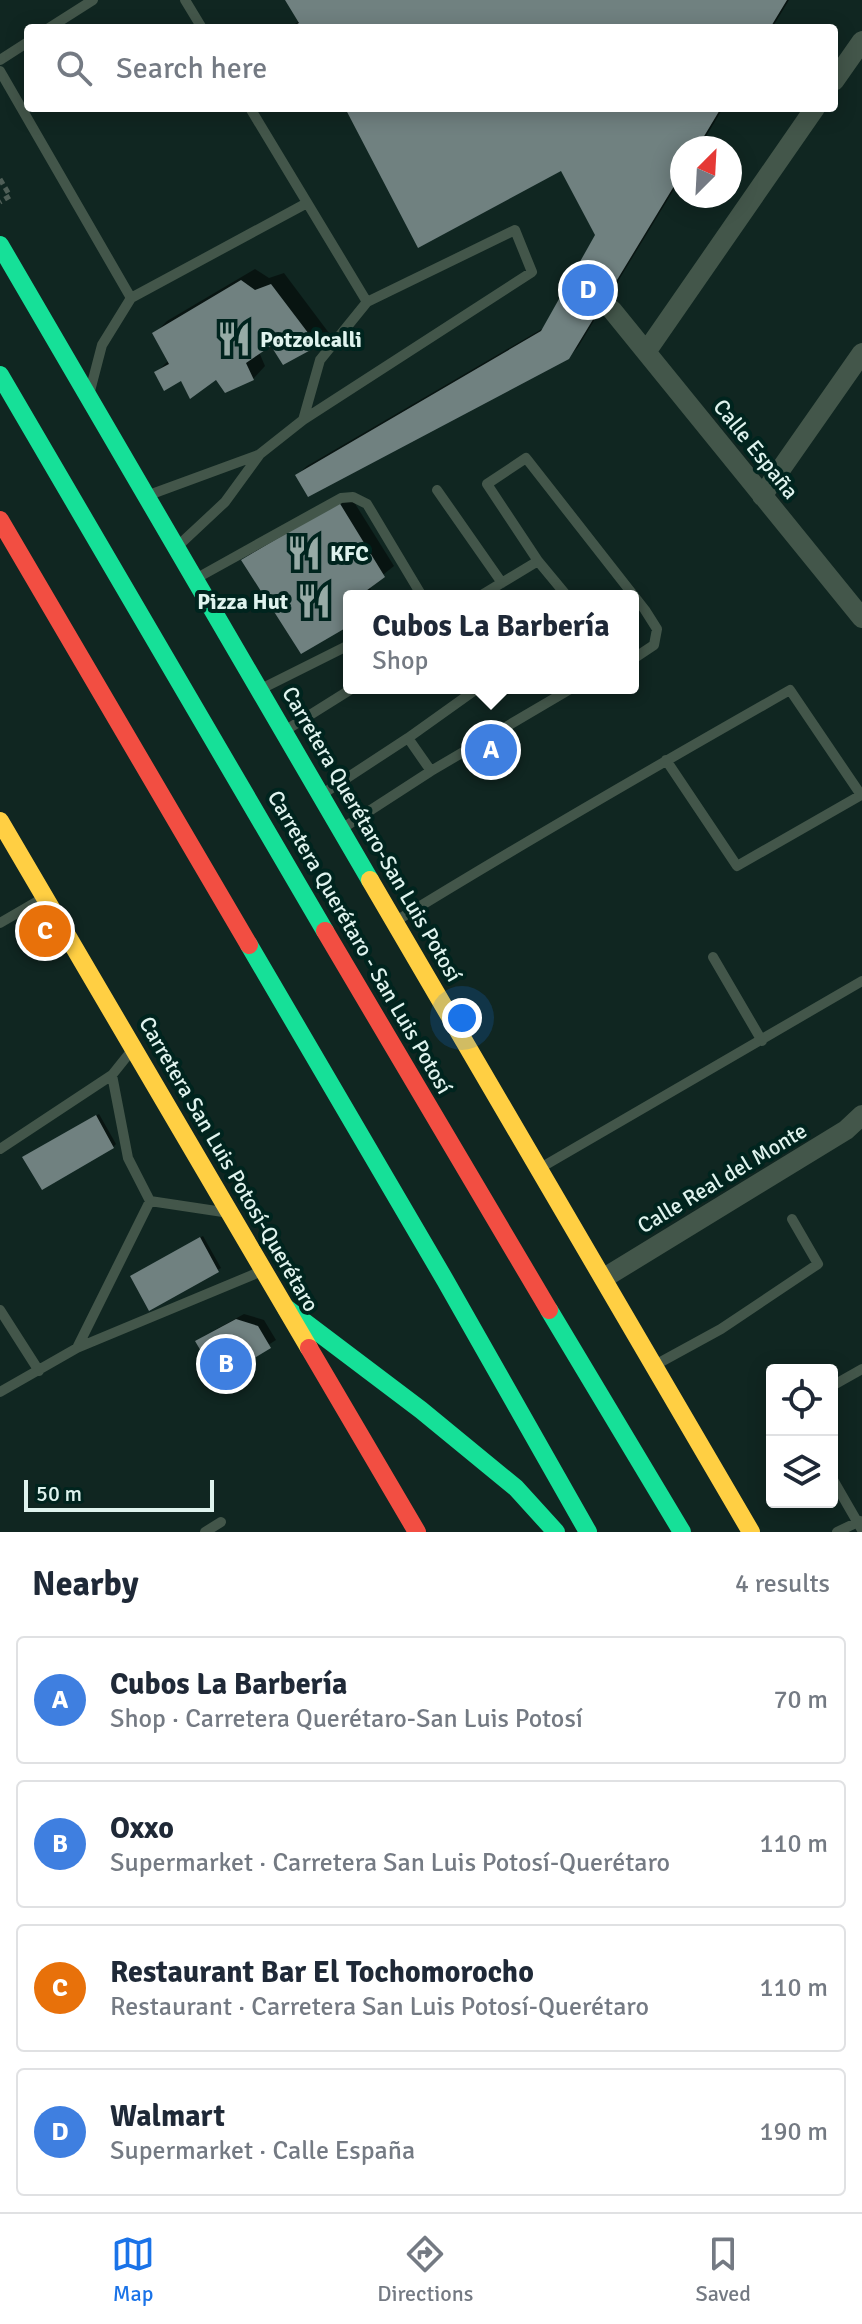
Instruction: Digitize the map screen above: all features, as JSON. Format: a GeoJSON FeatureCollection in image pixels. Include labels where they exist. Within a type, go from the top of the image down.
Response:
{"type":"FeatureCollection","features":[{"type":"Feature","properties":{"kind":"main road","name":"Carretera Querétaro-San Luis Potosí"},"geometry":{"type":"LineString","coordinates":[[0,245],[751,1532]]}},
{"type":"Feature","properties":{"kind":"main road","name":"Carretera Querétaro - San Luis Potosí"},"geometry":{"type":"LineString","coordinates":[[0,375],[495,1221],[682,1532]]}},
{"type":"Feature","properties":{"kind":"main road"},"geometry":{"type":"LineString","coordinates":[[0,520],[445,1280],[588,1532]]}},
{"type":"Feature","properties":{"kind":"main road","name":"Carretera San Luis Potosí-Querétaro"},"geometry":{"type":"LineString","coordinates":[[0,821],[417,1532]]}},
{"type":"Feature","properties":{"kind":"main road"},"geometry":{"type":"LineString","coordinates":[[286,1308],[421,1410],[516,1488],[556,1532]]}},
{"type":"Feature","properties":{"kind":"street"},"geometry":{"type":"LineString","coordinates":[[838,75],[862,41]]}},
{"type":"Feature","properties":{"kind":"street"},"geometry":{"type":"LineString","coordinates":[[646,352],[812,112]]}},
{"type":"Feature","properties":{"kind":"street","name":"Calle España"},"geometry":{"type":"LineString","coordinates":[[612,310],[862,618]]}},
{"type":"Feature","properties":{"kind":"street"},"geometry":{"type":"LineString","coordinates":[[762,496],[862,353]]}},
{"type":"Feature","properties":{"kind":"street","name":"Calle Real del Monte"},"geometry":{"type":"LineString","coordinates":[[604,1278],[846,1130],[862,1115]]}},
{"type":"Feature","properties":{"kind":"lane"},"geometry":{"type":"LineString","coordinates":[[55,24],[93,0]]}},
{"type":"Feature","properties":{"kind":"lane"},"geometry":{"type":"LineString","coordinates":[[185,0],[200,24]]}},
{"type":"Feature","properties":{"kind":"lane"},"geometry":{"type":"LineString","coordinates":[[0,60],[24,45]]}},
{"type":"Feature","properties":{"kind":"lane"},"geometry":{"type":"LineString","coordinates":[[0,71],[131,298]]}},
{"type":"Feature","properties":{"kind":"lane"},"geometry":{"type":"LineString","coordinates":[[252,112],[367,302]]}},
{"type":"Feature","properties":{"kind":"lane"},"geometry":{"type":"LineString","coordinates":[[89,397],[102,345],[131,298],[307,203]]}},
{"type":"Feature","properties":{"kind":"lane"},"geometry":{"type":"LineString","coordinates":[[177,547],[225,502],[260,454],[303,420],[532,272],[515,230],[367,302],[320,360],[303,420]]}},
{"type":"Feature","properties":{"kind":"lane"},"geometry":{"type":"LineString","coordinates":[[147,496],[260,454]]}},
{"type":"Feature","properties":{"kind":"lane"},"geometry":{"type":"LineString","coordinates":[[562,590],[538,561],[487,484],[526,458],[629,590]]}},
{"type":"Feature","properties":{"kind":"lane"},"geometry":{"type":"LineString","coordinates":[[437,490],[502,583]]}},
{"type":"Feature","properties":{"kind":"lane"},"geometry":{"type":"LineString","coordinates":[[195,579],[341,498],[353,497],[367,504],[418,590]]}},
{"type":"Feature","properties":{"kind":"lane"},"geometry":{"type":"LineString","coordinates":[[490,590],[538,561]]}},
{"type":"Feature","properties":{"kind":"lane"},"geometry":{"type":"LineString","coordinates":[[639,602],[657,629],[654,645],[639,655]]}},
{"type":"Feature","properties":{"kind":"lane"},"geometry":{"type":"LineString","coordinates":[[260,690],[343,648]]}},
{"type":"Feature","properties":{"kind":"lane"},"geometry":{"type":"LineString","coordinates":[[396,922],[535,836],[666,760],[790,690],[861,795],[737,866],[666,760]]}},
{"type":"Feature","properties":{"kind":"lane"},"geometry":{"type":"LineString","coordinates":[[284,731],[343,694]]}},
{"type":"Feature","properties":{"kind":"lane"},"geometry":{"type":"LineString","coordinates":[[321,795],[470,694]]}},
{"type":"Feature","properties":{"kind":"lane"},"geometry":{"type":"LineString","coordinates":[[342,829],[431,771],[562,694]]}},
{"type":"Feature","properties":{"kind":"lane"},"geometry":{"type":"LineString","coordinates":[[408,738],[431,771]]}},
{"type":"Feature","properties":{"kind":"lane"},"geometry":{"type":"LineString","coordinates":[[0,923],[45,898]]}},
{"type":"Feature","properties":{"kind":"lane"},"geometry":{"type":"LineString","coordinates":[[713,957],[762,1041]]}},
{"type":"Feature","properties":{"kind":"lane"},"geometry":{"type":"LineString","coordinates":[[540,1168],[862,981]]}},
{"type":"Feature","properties":{"kind":"lane"},"geometry":{"type":"LineString","coordinates":[[0,1149],[112,1075],[133,1048]]}},
{"type":"Feature","properties":{"kind":"lane"},"geometry":{"type":"LineString","coordinates":[[112,1075],[128,1158],[150,1201]]}},
{"type":"Feature","properties":{"kind":"lane"},"geometry":{"type":"LineString","coordinates":[[150,1201],[230,1213]]}},
{"type":"Feature","properties":{"kind":"lane"},"geometry":{"type":"LineString","coordinates":[[77,1348],[150,1201]]}},
{"type":"Feature","properties":{"kind":"lane"},"geometry":{"type":"LineString","coordinates":[[655,1365],[721,1329],[818,1264],[792,1219]]}},
{"type":"Feature","properties":{"kind":"lane"},"geometry":{"type":"LineString","coordinates":[[0,1392],[77,1348],[264,1271]]}},
{"type":"Feature","properties":{"kind":"lane"},"geometry":{"type":"LineString","coordinates":[[0,1310],[39,1371]]}},
{"type":"Feature","properties":{"kind":"lane"},"geometry":{"type":"LineString","coordinates":[[838,1383],[862,1369]]}},
{"type":"Feature","properties":{"kind":"lane"},"geometry":{"type":"LineString","coordinates":[[837,1532],[860,1524],[838,1488]]}},
{"type":"Feature","properties":{"kind":"lane"},"geometry":{"type":"LineString","coordinates":[[205,1532],[221,1522]]}},
{"type":"Feature","properties":{"kind":"path"},"geometry":{"type":"LineString","coordinates":[[0,179],[10,196],[0,202]]}},
{"type":"Feature","properties":{"kind":"building"},"geometry":{"type":"Polygon","coordinates":[[[285,0],[787,0],[772,24],[299,23],[285,0]]]}},
{"type":"Feature","properties":{"kind":"building"},"geometry":{"type":"Polygon","coordinates":[[[347,112],[719,112],[704,136],[670,136],[670,193],[569,359],[308,497],[295,475],[541,331],[595,235],[561,171],[418,248],[347,112]]]}},
{"type":"Feature","properties":{"kind":"building","name":"Potzolcalli"},"geometry":{"type":"Polygon","coordinates":[[[241,280],[255,290],[271,284],[318,346],[283,365],[271,346],[246,363],[254,380],[225,393],[216,380],[190,399],[181,381],[164,391],[154,372],[169,364],[152,333],[241,280]]]}},
{"type":"Feature","properties":{"kind":"building"},"geometry":{"type":"Polygon","coordinates":[[[339,502],[385,577],[367,590],[343,590],[343,630],[301,654],[241,560],[339,502]]]}},
{"type":"Feature","properties":{"kind":"building"},"geometry":{"type":"Polygon","coordinates":[[[96,1115],[114,1148],[42,1190],[22,1157],[96,1115]]]}},
{"type":"Feature","properties":{"kind":"building"},"geometry":{"type":"Polygon","coordinates":[[[200,1237],[219,1272],[149,1311],[130,1276],[200,1237]]]}},
{"type":"Feature","properties":{"kind":"building"},"geometry":{"type":"Polygon","coordinates":[[[236,1319],[258,1326],[271,1348],[218,1380],[195,1341],[236,1319]]]}},
{"type":"Feature","properties":{"kind":"traffic: fast"},"geometry":{"type":"LineString","coordinates":[[0,245],[370,880]]}},
{"type":"Feature","properties":{"kind":"traffic: fast"},"geometry":{"type":"LineString","coordinates":[[0,375],[325,931]]}},
{"type":"Feature","properties":{"kind":"traffic: fast"},"geometry":{"type":"LineString","coordinates":[[249,945],[588,1532]]}},
{"type":"Feature","properties":{"kind":"traffic: fast"},"geometry":{"type":"LineString","coordinates":[[286,1308],[421,1410],[516,1488],[556,1532]]}},
{"type":"Feature","properties":{"kind":"traffic: fast"},"geometry":{"type":"LineString","coordinates":[[549,1310],[682,1532]]}},
{"type":"Feature","properties":{"kind":"traffic: slow"},"geometry":{"type":"LineString","coordinates":[[0,821],[309,1348]]}},
{"type":"Feature","properties":{"kind":"traffic: slow"},"geometry":{"type":"LineString","coordinates":[[370,880],[751,1532]]}},
{"type":"Feature","properties":{"kind":"traffic: jam"},"geometry":{"type":"LineString","coordinates":[[0,520],[249,945]]}},
{"type":"Feature","properties":{"kind":"traffic: jam"},"geometry":{"type":"LineString","coordinates":[[325,931],[549,1310]]}},
{"type":"Feature","properties":{"kind":"traffic: jam"},"geometry":{"type":"LineString","coordinates":[[309,1348],[417,1532]]}},
{"type":"Feature","properties":{"kind":"place","name":"Walmart"},"geometry":{"type":"Point","coordinates":[588,290]}},
{"type":"Feature","properties":{"kind":"place","name":"Potzolcalli"},"geometry":{"type":"Point","coordinates":[234,339]}},
{"type":"Feature","properties":{"kind":"place","name":"KFC"},"geometry":{"type":"Point","coordinates":[304,553]}},
{"type":"Feature","properties":{"kind":"place","name":"Pizza Hut"},"geometry":{"type":"Point","coordinates":[314,601]}},
{"type":"Feature","properties":{"kind":"place","name":"Cubos La Barbería"},"geometry":{"type":"Point","coordinates":[491,750]}},
{"type":"Feature","properties":{"kind":"place","name":"Restaurant Bar El Tochomorocho"},"geometry":{"type":"Point","coordinates":[45,931]}},
{"type":"Feature","properties":{"kind":"place","name":"Oxxo"},"geometry":{"type":"Point","coordinates":[226,1364]}}]}
